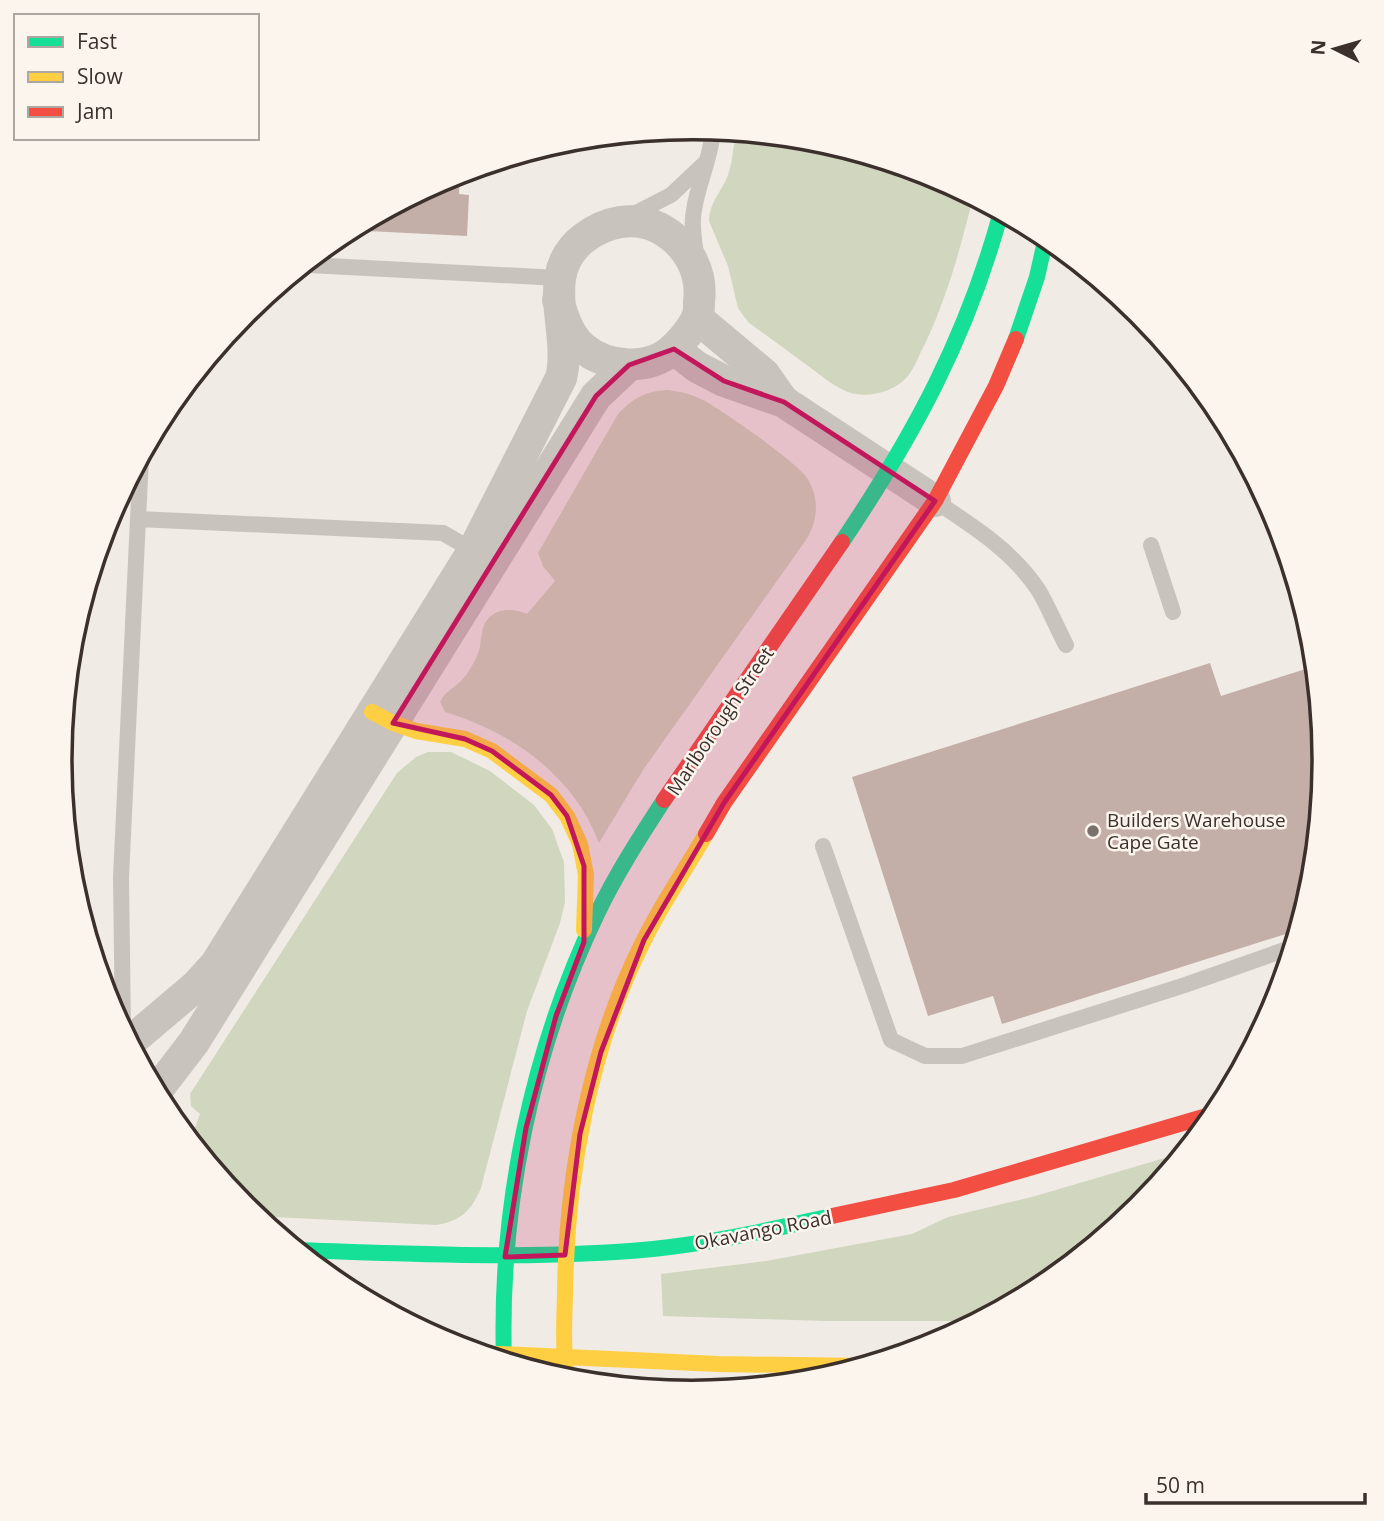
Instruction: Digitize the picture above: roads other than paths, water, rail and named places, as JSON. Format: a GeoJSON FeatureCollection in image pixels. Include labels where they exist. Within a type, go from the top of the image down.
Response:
{"type":"FeatureCollection","features":[{"type":"Feature","properties":{"kind":"street"},"geometry":{"type":"LineString","coordinates":[[483,556],[561,378],[565,359],[558,289],[566,258],[579,242],[595,230],[615,222],[635,221],[656,226],[674,237],[688,252],[698,271],[701,291],[697,318],[674,349],[653,361],[629,365],[603,360],[581,346],[565,325],[558,289]]}},
{"type":"Feature","properties":{"kind":"street","name":"Marlborough Street"},"geometry":{"type":"LineString","coordinates":[[504,1351],[505,1256],[514,1186],[534,1094],[556,1016],[584,942],[607,894],[638,841],[889,471],[928,402],[965,326],[991,253],[999,221]]}},
{"type":"Feature","properties":{"kind":"street"},"geometry":{"type":"LineString","coordinates":[[565,1368],[565,1255],[570,1191],[583,1122],[601,1052],[644,940],[724,803],[935,501],[996,386],[1038,277],[1043,250]]}},
{"type":"Feature","properties":{"kind":"street"},"geometry":{"type":"LineString","coordinates":[[697,318],[764,374],[784,402]]}},
{"type":"Feature","properties":{"kind":"street"},"geometry":{"type":"LineString","coordinates":[[674,349],[697,367],[724,381],[784,402],[935,501]]}},
{"type":"Feature","properties":{"kind":"street"},"geometry":{"type":"LineString","coordinates":[[163,1084],[194,1042],[382,718],[483,556],[596,396],[629,365]]}},
{"type":"Feature","properties":{"kind":"street"},"geometry":{"type":"LineString","coordinates":[[382,718],[416,731],[465,739],[492,751],[551,795],[567,817],[579,844],[586,875],[584,942]]}},
{"type":"Feature","properties":{"kind":"street"},"geometry":{"type":"LineString","coordinates":[[133,1029],[196,986],[216,964],[382,718]]}},
{"type":"Feature","properties":{"kind":"street"},"geometry":{"type":"LineString","coordinates":[[137,1037],[149,1044],[157,1056],[162,1070],[161,1080]]}},
{"type":"Feature","properties":{"kind":"street","name":"Okavango Road"},"geometry":{"type":"LineString","coordinates":[[311,1250],[565,1255],[654,1249],[733,1238],[954,1190],[1198,1119]]}},
{"type":"Feature","properties":{"kind":"street"},"geometry":{"type":"LineString","coordinates":[[525,1358],[828,1366]]}},
{"type":"Feature","properties":{"kind":"lane"},"geometry":{"type":"LineString","coordinates":[[698,271],[692,228],[711,141]]}},
{"type":"Feature","properties":{"kind":"lane"},"geometry":{"type":"LineString","coordinates":[[615,222],[671,195],[709,159]]}},
{"type":"Feature","properties":{"kind":"lane"},"geometry":{"type":"LineString","coordinates":[[317,266],[558,289]]}},
{"type":"Feature","properties":{"kind":"lane"},"geometry":{"type":"LineString","coordinates":[[127,1016],[121,877],[140,478]]}},
{"type":"Feature","properties":{"kind":"lane"},"geometry":{"type":"LineString","coordinates":[[935,501],[999,545],[1016,562],[1039,591],[1066,645]]}},
{"type":"Feature","properties":{"kind":"lane"},"geometry":{"type":"LineString","coordinates":[[138,519],[443,533],[483,556]]}},
{"type":"Feature","properties":{"kind":"lane"},"geometry":{"type":"LineString","coordinates":[[1151,545],[1173,612]]}},
{"type":"Feature","properties":{"kind":"lane"},"geometry":{"type":"LineString","coordinates":[[823,846],[891,1040],[925,1056],[961,1056],[1185,985],[1282,951]]}},
{"type":"Feature","properties":{"kind":"place","name":"Builders Warehouse Cape Gate"},"geometry":{"type":"Point","coordinates":[1093,831]}}]}
